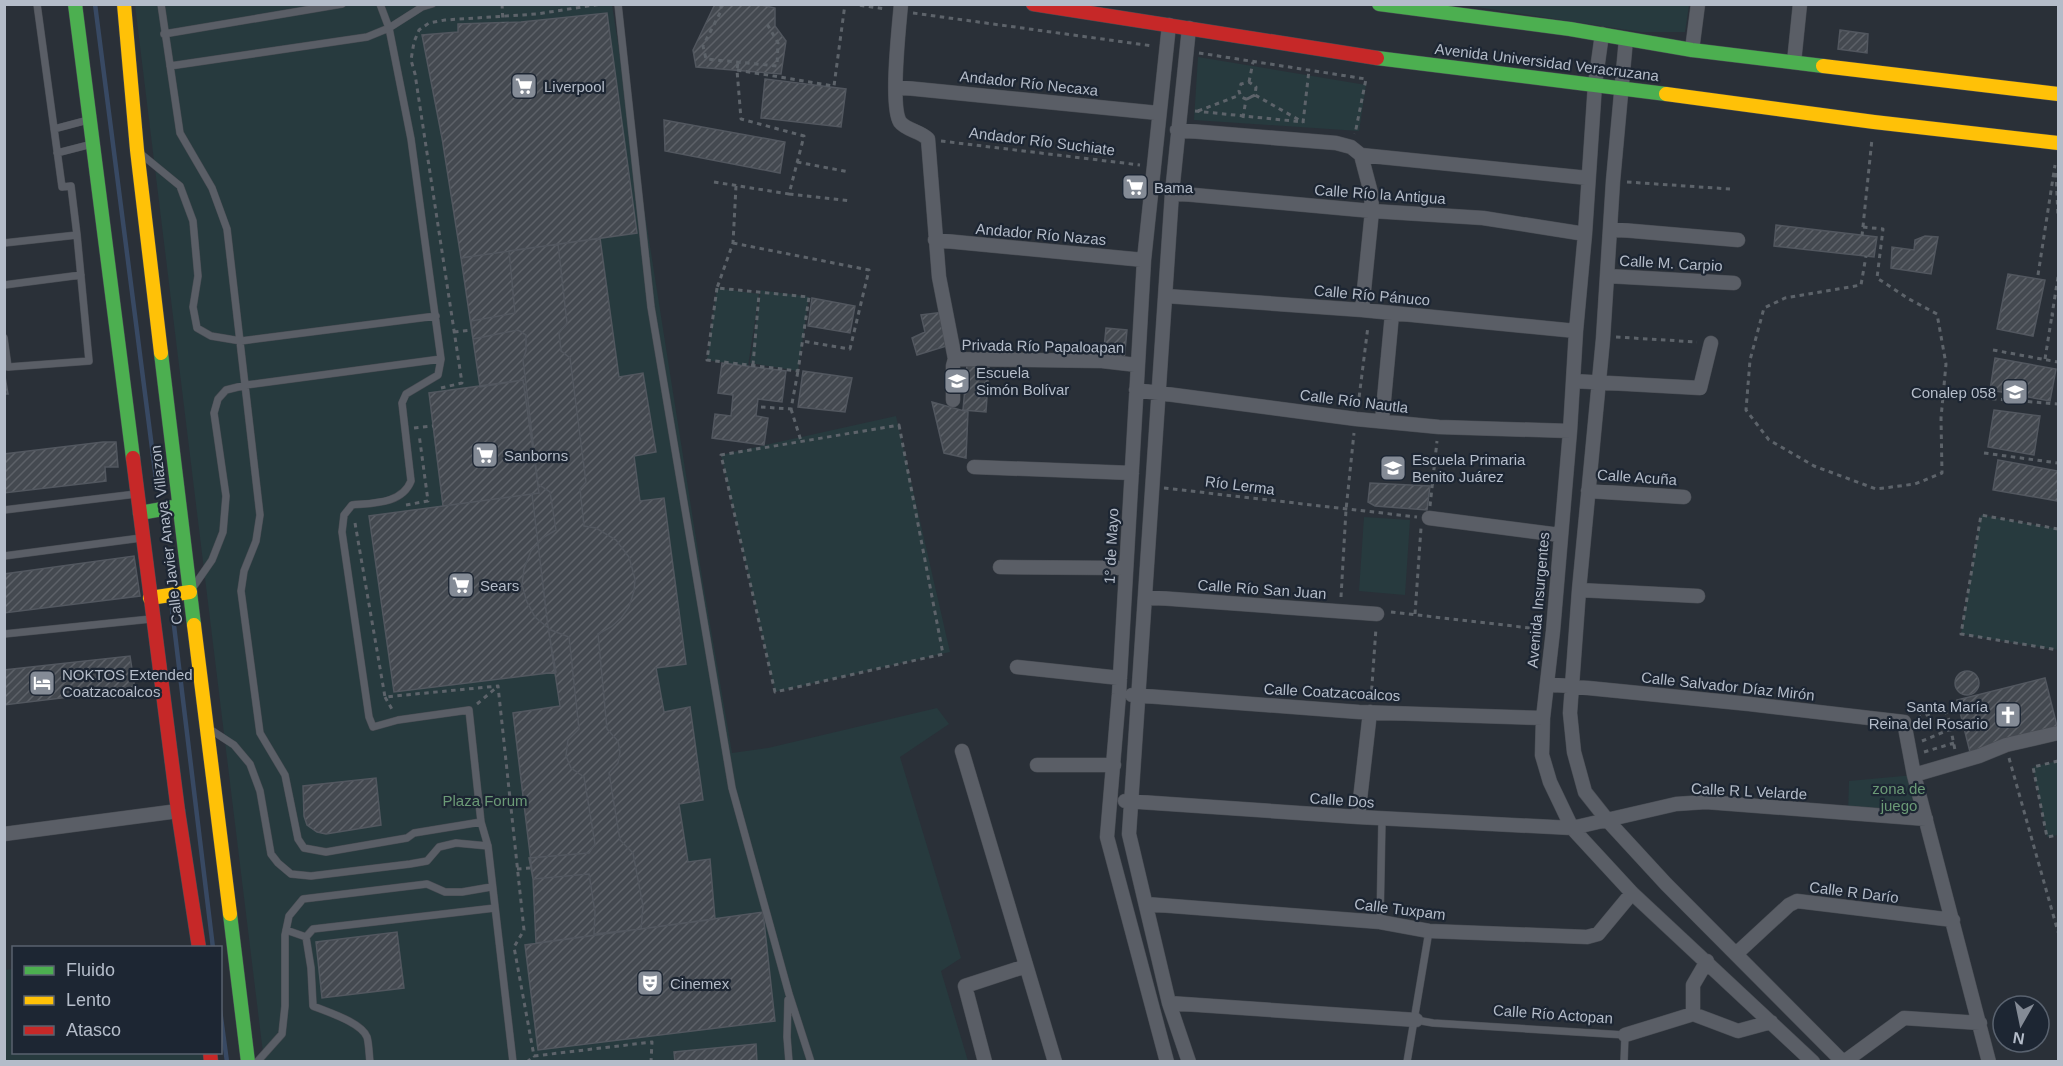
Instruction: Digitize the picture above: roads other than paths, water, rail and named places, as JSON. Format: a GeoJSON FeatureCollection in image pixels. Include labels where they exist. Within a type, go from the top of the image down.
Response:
{"type":"FeatureCollection","features":[{"type":"Feature","properties":{"kind":"street","name":"Calle Javier Anaya Villazon"},"geometry":{"type":"LineString","coordinates":[[75,4],[150,598],[199,946]]}},
{"type":"Feature","properties":{"kind":"street","name":"Calle Javier Anaya Villazon"},"geometry":{"type":"LineString","coordinates":[[124,4],[137,150],[248,1062]]}},
{"type":"Feature","properties":{"kind":"street","name":"Avenida Universidad Veracruzana"},"geometry":{"type":"LineString","coordinates":[[1033,4],[1105,9],[1169,25],[1370,57],[1621,87],[1874,122],[2058,143]]}},
{"type":"Feature","properties":{"kind":"street","name":"Avenida Universidad Veracruzana"},"geometry":{"type":"LineString","coordinates":[[1379,4],[1602,34],[1692,50],[2058,93]]}},
{"type":"Feature","properties":{"kind":"street"},"geometry":{"type":"LineString","coordinates":[[1692,50],[1698,4]]}},
{"type":"Feature","properties":{"kind":"street"},"geometry":{"type":"LineString","coordinates":[[1794,62],[1800,4]]}},
{"type":"Feature","properties":{"kind":"street"},"geometry":{"type":"LineString","coordinates":[[900,8],[896,87],[898,116],[904,126],[925,136],[939,277],[954,363],[953,400]]}},
{"type":"Feature","properties":{"kind":"street","name":"1° de Mayo"},"geometry":{"type":"LineString","coordinates":[[1167,1062],[1107,837],[1119,694],[1144,260],[1169,25]]}},
{"type":"Feature","properties":{"kind":"street"},"geometry":{"type":"LineString","coordinates":[[1189,28],[1172,193],[1129,834],[1169,1003],[1189,1062]]}},
{"type":"Feature","properties":{"kind":"street","name":"Avenida Insurgentes"},"geometry":{"type":"LineString","coordinates":[[1602,34],[1595,84],[1570,431],[1543,718],[1542,755],[1550,782],[1572,828],[1632,893],[1813,1062]]}},
{"type":"Feature","properties":{"kind":"street"},"geometry":{"type":"LineString","coordinates":[[1626,39],[1570,713],[1574,752],[1585,792],[1608,821],[1666,884],[1843,1062],[1904,1018],[1980,1023]]}},
{"type":"Feature","properties":{"kind":"street","name":"Andador Río Necaxa"},"geometry":{"type":"LineString","coordinates":[[896,87],[1158,113]]}},
{"type":"Feature","properties":{"kind":"street"},"geometry":{"type":"LineString","coordinates":[[1177,130],[1301,140],[1356,151],[1588,178]]}},
{"type":"Feature","properties":{"kind":"street"},"geometry":{"type":"LineString","coordinates":[[1356,151],[1371,193],[1366,310]]}},
{"type":"Feature","properties":{"kind":"street","name":"Calle Río la Antigua"},"geometry":{"type":"LineString","coordinates":[[1172,193],[1372,211],[1484,218],[1585,234]]}},
{"type":"Feature","properties":{"kind":"street"},"geometry":{"type":"LineString","coordinates":[[1610,229],[1738,240]]}},
{"type":"Feature","properties":{"kind":"street","name":"Andador Río Nazas"},"geometry":{"type":"LineString","coordinates":[[935,240],[1144,260]]}},
{"type":"Feature","properties":{"kind":"street","name":"Calle M. Carpio"},"geometry":{"type":"LineString","coordinates":[[1607,276],[1734,283]]}},
{"type":"Feature","properties":{"kind":"street","name":"Calle Río Pánuco"},"geometry":{"type":"LineString","coordinates":[[1166,296],[1366,310],[1576,331]]}},
{"type":"Feature","properties":{"kind":"street"},"geometry":{"type":"LineString","coordinates":[[1382,421],[1392,314]]}},
{"type":"Feature","properties":{"kind":"street"},"geometry":{"type":"LineString","coordinates":[[1573,381],[1700,388],[1712,343]]}},
{"type":"Feature","properties":{"kind":"street","name":"Privada Río Papaloapan"},"geometry":{"type":"LineString","coordinates":[[954,363],[1102,361],[1137,364]]}},
{"type":"Feature","properties":{"kind":"street","name":"Calle Río Nautla"},"geometry":{"type":"LineString","coordinates":[[1136,390],[1356,419],[1439,427],[1570,431]]}},
{"type":"Feature","properties":{"kind":"street"},"geometry":{"type":"LineString","coordinates":[[974,467],[1131,472]]}},
{"type":"Feature","properties":{"kind":"street","name":"Calle Acuña"},"geometry":{"type":"LineString","coordinates":[[1588,491],[1684,497]]}},
{"type":"Feature","properties":{"kind":"street"},"geometry":{"type":"LineString","coordinates":[[140,513],[179,506]]}},
{"type":"Feature","properties":{"kind":"street"},"geometry":{"type":"LineString","coordinates":[[1429,518],[1560,535]]}},
{"type":"Feature","properties":{"kind":"street"},"geometry":{"type":"LineString","coordinates":[[1000,567],[1126,568]]}},
{"type":"Feature","properties":{"kind":"street"},"geometry":{"type":"LineString","coordinates":[[1579,591],[1698,596]]}},
{"type":"Feature","properties":{"kind":"street"},"geometry":{"type":"LineString","coordinates":[[150,598],[190,592]]}},
{"type":"Feature","properties":{"kind":"street","name":"Calle Río San Juan"},"geometry":{"type":"LineString","coordinates":[[1145,597],[1377,614]]}},
{"type":"Feature","properties":{"kind":"street"},"geometry":{"type":"LineString","coordinates":[[1017,667],[1120,678]]}},
{"type":"Feature","properties":{"kind":"street","name":"Calle Salvador Díaz Mirón"},"geometry":{"type":"LineString","coordinates":[[1548,684],[1908,739],[1914,775]]}},
{"type":"Feature","properties":{"kind":"street","name":"Calle Coatzacoalcos"},"geometry":{"type":"LineString","coordinates":[[1119,694],[1370,712],[1543,718]]}},
{"type":"Feature","properties":{"kind":"street"},"geometry":{"type":"LineString","coordinates":[[1358,817],[1370,712]]}},
{"type":"Feature","properties":{"kind":"street"},"geometry":{"type":"LineString","coordinates":[[1989,1062],[1914,775],[1979,756],[2006,745],[2058,733]]}},
{"type":"Feature","properties":{"kind":"street"},"geometry":{"type":"LineString","coordinates":[[962,752],[1054,1062]]}},
{"type":"Feature","properties":{"kind":"street"},"geometry":{"type":"LineString","coordinates":[[1037,765],[1114,765]]}},
{"type":"Feature","properties":{"kind":"street","name":"Calle Dos"},"geometry":{"type":"LineString","coordinates":[[1111,801],[1382,819],[1572,828]]}},
{"type":"Feature","properties":{"kind":"street","name":"Calle R L Velarde"},"geometry":{"type":"LineString","coordinates":[[1572,828],[1676,804],[1706,802],[1926,819]]}},
{"type":"Feature","properties":{"kind":"street"},"geometry":{"type":"LineString","coordinates":[[4,834],[178,811]]}},
{"type":"Feature","properties":{"kind":"street","name":"Calle Tuxpam"},"geometry":{"type":"LineString","coordinates":[[1146,904],[1380,922],[1429,931],[1587,937],[1598,934],[1632,893]]}},
{"type":"Feature","properties":{"kind":"street","name":"Calle R Darío"},"geometry":{"type":"LineString","coordinates":[[1736,954],[1789,905],[1797,902],[1953,920]]}},
{"type":"Feature","properties":{"kind":"street"},"geometry":{"type":"LineString","coordinates":[[1707,961],[1693,986],[1693,1014],[1738,1031],[1771,1022]]}},
{"type":"Feature","properties":{"kind":"street"},"geometry":{"type":"LineString","coordinates":[[985,1062],[964,986],[1026,966]]}},
{"type":"Feature","properties":{"kind":"street"},"geometry":{"type":"LineString","coordinates":[[1169,1003],[1416,1020]]}},
{"type":"Feature","properties":{"kind":"street","name":"Calle Río Actopan"},"geometry":{"type":"LineString","coordinates":[[1625,1035],[1693,1014]]}},
{"type":"Feature","properties":{"kind":"lane"},"geometry":{"type":"LineString","coordinates":[[4,338],[8,367],[89,361],[71,186],[62,187],[37,4]]}},
{"type":"Feature","properties":{"kind":"lane"},"geometry":{"type":"LineString","coordinates":[[161,4],[180,133],[212,188],[226,229],[260,515],[256,541],[244,571],[241,591],[260,733],[285,775],[298,839],[304,848],[326,852],[407,838],[414,833],[481,822]]}},
{"type":"Feature","properties":{"kind":"lane"},"geometry":{"type":"LineString","coordinates":[[165,34],[342,4]]}},
{"type":"Feature","properties":{"kind":"lane"},"geometry":{"type":"LineString","coordinates":[[380,4],[389,28],[411,139],[441,359],[438,375],[406,394],[402,403],[411,481],[408,487],[403,493],[384,502],[352,505],[344,515],[342,532],[372,727],[398,720],[469,710],[481,822],[488,846],[513,1062]]}},
{"type":"Feature","properties":{"kind":"lane"},"geometry":{"type":"LineString","coordinates":[[170,66],[367,37],[389,28],[422,7],[432,4]]}},
{"type":"Feature","properties":{"kind":"lane"},"geometry":{"type":"LineString","coordinates":[[618,4],[651,307],[732,788],[789,994],[811,1062]]}},
{"type":"Feature","properties":{"kind":"lane"},"geometry":{"type":"LineString","coordinates":[[54,129],[90,119]]}},
{"type":"Feature","properties":{"kind":"lane"},"geometry":{"type":"LineString","coordinates":[[57,153],[93,144]]}},
{"type":"Feature","properties":{"kind":"lane"},"geometry":{"type":"LineString","coordinates":[[137,150],[180,186],[193,221],[198,276],[193,307],[198,328],[211,336],[241,341],[436,316]]}},
{"type":"Feature","properties":{"kind":"lane"},"geometry":{"type":"LineString","coordinates":[[4,243],[77,235]]}},
{"type":"Feature","properties":{"kind":"lane"},"geometry":{"type":"LineString","coordinates":[[4,285],[81,275]]}},
{"type":"Feature","properties":{"kind":"lane"},"geometry":{"type":"LineString","coordinates":[[190,592],[212,560],[223,532],[226,496],[214,413],[218,399],[226,390],[246,385],[441,359]]}},
{"type":"Feature","properties":{"kind":"lane"},"geometry":{"type":"LineString","coordinates":[[4,510],[137,494]]}},
{"type":"Feature","properties":{"kind":"lane"},"geometry":{"type":"LineString","coordinates":[[4,556],[143,538]]}},
{"type":"Feature","properties":{"kind":"lane"},"geometry":{"type":"LineString","coordinates":[[4,634],[153,619]]}},
{"type":"Feature","properties":{"kind":"lane"},"geometry":{"type":"LineString","coordinates":[[206,726],[234,745],[250,764],[260,791],[271,854],[291,874],[310,876],[427,861],[439,847],[456,843],[488,846]]}},
{"type":"Feature","properties":{"kind":"lane"},"geometry":{"type":"LineString","coordinates":[[1380,922],[1382,819]]}},
{"type":"Feature","properties":{"kind":"lane"},"geometry":{"type":"LineString","coordinates":[[257,1062],[282,1034],[285,1006],[286,930],[289,916],[303,899],[427,884],[445,892],[462,892],[491,886]]}},
{"type":"Feature","properties":{"kind":"lane"},"geometry":{"type":"LineString","coordinates":[[306,937],[313,929],[495,908]]}},
{"type":"Feature","properties":{"kind":"lane"},"geometry":{"type":"LineString","coordinates":[[286,930],[306,937]]}},
{"type":"Feature","properties":{"kind":"lane"},"geometry":{"type":"LineString","coordinates":[[1407,1062],[1416,1020],[1429,931]]}},
{"type":"Feature","properties":{"kind":"lane"},"geometry":{"type":"LineString","coordinates":[[306,937],[311,968],[313,1006],[348,1021],[362,1031],[367,1037],[370,1062]]}},
{"type":"Feature","properties":{"kind":"lane"},"geometry":{"type":"LineString","coordinates":[[789,994],[787,1037],[789,1062]]}},
{"type":"Feature","properties":{"kind":"lane","name":"Calle Río Actopan"},"geometry":{"type":"LineString","coordinates":[[1416,1020],[1625,1035]]}},
{"type":"Feature","properties":{"kind":"lane"},"geometry":{"type":"LineString","coordinates":[[1624,1062],[1625,1035]]}},
{"type":"Feature","properties":{"kind":"waterway"},"geometry":{"type":"LineString","coordinates":[[95,4],[157,487]]}},
{"type":"Feature","properties":{"kind":"waterway"},"geometry":{"type":"LineString","coordinates":[[172,609],[213,946]]}},
{"type":"Feature","properties":{"kind":"waterway"},"geometry":{"type":"LineString","coordinates":[[222,1025],[227,1062]]}},
{"type":"Feature","properties":{"kind":"place","name":"Liverpool"},"geometry":{"type":"Point","coordinates":[524,86]}},
{"type":"Feature","properties":{"kind":"place","name":"Bama"},"geometry":{"type":"Point","coordinates":[1135,187]}},
{"type":"Feature","properties":{"kind":"place","name":"Escuela Simón Bolívar"},"geometry":{"type":"Point","coordinates":[957,381]}},
{"type":"Feature","properties":{"kind":"place","name":"Conalep 058"},"geometry":{"type":"Point","coordinates":[2015,392]}},
{"type":"Feature","properties":{"kind":"place","name":"Sanborns"},"geometry":{"type":"Point","coordinates":[485,455]}},
{"type":"Feature","properties":{"kind":"place","name":"Escuela Primaria Benito Juárez"},"geometry":{"type":"Point","coordinates":[1393,468]}},
{"type":"Feature","properties":{"kind":"place","name":"Sears"},"geometry":{"type":"Point","coordinates":[461,585]}},
{"type":"Feature","properties":{"kind":"place","name":"NOKTOS Extended Coatzacoalcos"},"geometry":{"type":"Point","coordinates":[42,683]}},
{"type":"Feature","properties":{"kind":"place","name":"Santa María Reina del Rosario"},"geometry":{"type":"Point","coordinates":[2008,715]}},
{"type":"Feature","properties":{"kind":"place","name":"Cinemex"},"geometry":{"type":"Point","coordinates":[650,983]}},
{"type":"Feature","properties":{"kind":"park label","name":"zona de juego"},"geometry":{"type":"Point","coordinates":[1899,796]}},
{"type":"Feature","properties":{"kind":"park label","name":"Plaza Forum"},"geometry":{"type":"Point","coordinates":[485,800]}}]}
